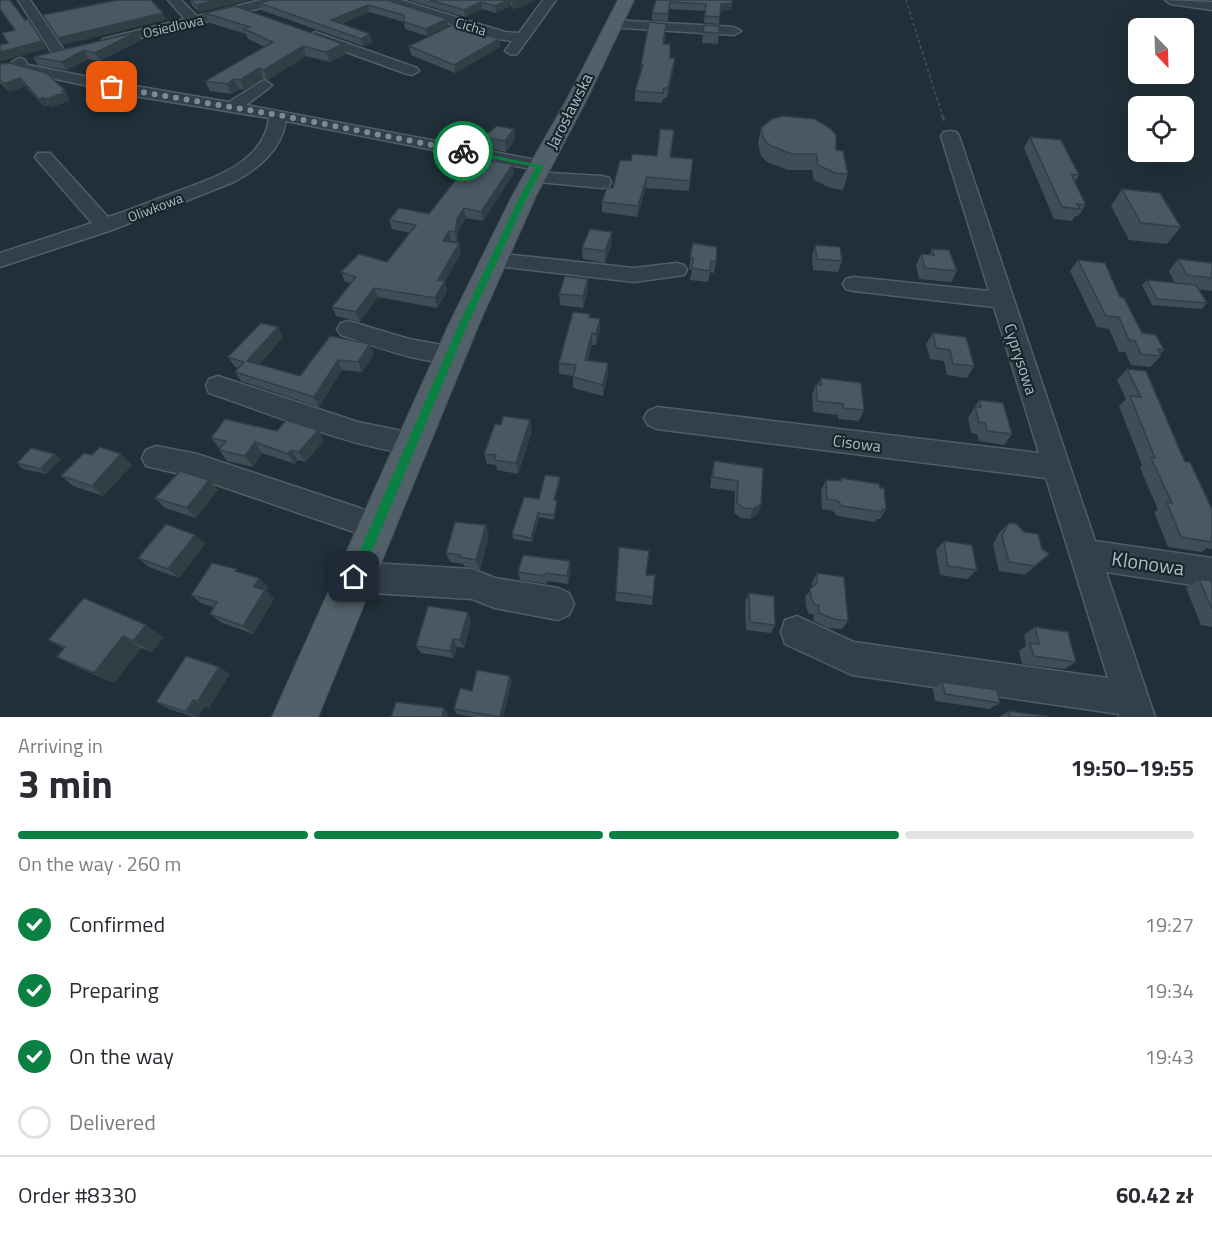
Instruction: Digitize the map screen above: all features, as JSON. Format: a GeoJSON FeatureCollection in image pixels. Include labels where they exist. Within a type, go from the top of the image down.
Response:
{"type":"FeatureCollection","features":[{"type":"Feature","properties":{"kind":"main road","name":"Jarosławska"},"geometry":{"type":"LineString","coordinates":[[295,717],[451,354],[537,172],[620,12]]}},
{"type":"Feature","properties":{"kind":"street"},"geometry":{"type":"LineString","coordinates":[[24,0],[64,52],[14,63],[23,68],[278,115],[537,172],[602,182]]}},
{"type":"Feature","properties":{"kind":"street"},"geometry":{"type":"LineString","coordinates":[[174,0],[194,21]]}},
{"type":"Feature","properties":{"kind":"street","name":"Osiedlowa"},"geometry":{"type":"LineString","coordinates":[[92,45],[276,0]]}},
{"type":"Feature","properties":{"kind":"street","name":"Cicha"},"geometry":{"type":"LineString","coordinates":[[387,0],[504,36],[522,38]]}},
{"type":"Feature","properties":{"kind":"street"},"geometry":{"type":"LineString","coordinates":[[510,54],[550,0]]}},
{"type":"Feature","properties":{"kind":"street"},"geometry":{"type":"LineString","coordinates":[[1176,0],[1212,6]]}},
{"type":"Feature","properties":{"kind":"street"},"geometry":{"type":"LineString","coordinates":[[240,9],[261,17]]}},
{"type":"Feature","properties":{"kind":"street"},"geometry":{"type":"LineString","coordinates":[[620,12],[646,26],[672,35],[675,40]]}},
{"type":"Feature","properties":{"kind":"street"},"geometry":{"type":"LineString","coordinates":[[646,26],[734,31]]}},
{"type":"Feature","properties":{"kind":"street"},"geometry":{"type":"LineString","coordinates":[[304,32],[412,71]]}},
{"type":"Feature","properties":{"kind":"street"},"geometry":{"type":"LineString","coordinates":[[231,108],[264,85]]}},
{"type":"Feature","properties":{"kind":"street","name":"Oliwkowa"},"geometry":{"type":"LineString","coordinates":[[0,260],[105,225],[214,183],[246,167],[270,145],[277,132],[278,115]]}},
{"type":"Feature","properties":{"kind":"street","name":"Cyprysowa"},"geometry":{"type":"LineString","coordinates":[[950,136],[1134,708]]}},
{"type":"Feature","properties":{"kind":"street"},"geometry":{"type":"LineString","coordinates":[[45,157],[105,225]]}},
{"type":"Feature","properties":{"kind":"street"},"geometry":{"type":"LineString","coordinates":[[495,260],[633,275],[676,270]]}},
{"type":"Feature","properties":{"kind":"street"},"geometry":{"type":"LineString","coordinates":[[854,284],[1002,300]]}},
{"type":"Feature","properties":{"kind":"street"},"geometry":{"type":"LineString","coordinates":[[349,329],[409,348],[451,354]]}},
{"type":"Feature","properties":{"kind":"street"},"geometry":{"type":"LineString","coordinates":[[218,386],[358,433],[412,443]]}},
{"type":"Feature","properties":{"kind":"street","name":"Cisowa"},"geometry":{"type":"LineString","coordinates":[[657,418],[1056,467]]}},
{"type":"Feature","properties":{"kind":"street"},"geometry":{"type":"LineString","coordinates":[[156,458],[197,466],[360,521],[375,529]]}},
{"type":"Feature","properties":{"kind":"street","name":"Klonowa"},"geometry":{"type":"LineString","coordinates":[[1083,554],[1212,573]]}},
{"type":"Feature","properties":{"kind":"street"},"geometry":{"type":"LineString","coordinates":[[354,577],[472,584],[495,593],[558,604]]}},
{"type":"Feature","properties":{"kind":"street"},"geometry":{"type":"LineString","coordinates":[[797,632],[852,658],[1134,708]]}},
{"type":"Feature","properties":{"kind":"path"},"geometry":{"type":"LineString","coordinates":[[906,0],[950,136]]}},
{"type":"Feature","properties":{"kind":"building"},"geometry":{"type":"Polygon","coordinates":[[[0,0],[10,0],[25,20],[28,19],[42,41],[0,52],[0,45],[8,43],[2,33],[15,30],[0,9],[0,0]]]}},
{"type":"Feature","properties":{"kind":"building"},"geometry":{"type":"Polygon","coordinates":[[[117,0],[151,0],[163,13],[58,38],[43,15],[117,0]]]}},
{"type":"Feature","properties":{"kind":"building"},"geometry":{"type":"Polygon","coordinates":[[[191,0],[217,0],[196,5],[191,0]]]}},
{"type":"Feature","properties":{"kind":"building"},"geometry":{"type":"Polygon","coordinates":[[[271,0],[387,0],[447,19],[426,29],[404,22],[404,15],[368,5],[331,20],[370,34],[361,39],[259,3],[271,0]]]}},
{"type":"Feature","properties":{"kind":"building"},"geometry":{"type":"Polygon","coordinates":[[[430,0],[508,0],[495,6],[481,2],[464,10],[430,0]]]}},
{"type":"Feature","properties":{"kind":"building"},"geometry":{"type":"Polygon","coordinates":[[[656,0],[732,0],[732,3],[721,4],[720,17],[705,16],[706,4],[670,2],[668,14],[652,13],[656,0]]]}},
{"type":"Feature","properties":{"kind":"building"},"geometry":{"type":"Polygon","coordinates":[[[235,6],[343,44],[326,52],[303,46],[264,70],[259,68],[240,80],[234,79],[227,84],[205,81],[273,42],[244,29],[250,27],[205,13],[235,6]]]}},
{"type":"Feature","properties":{"kind":"building"},"geometry":{"type":"Polygon","coordinates":[[[649,22],[666,24],[663,44],[670,44],[670,58],[675,58],[668,88],[664,88],[663,93],[635,91],[643,65],[641,65],[649,22]]]}},
{"type":"Feature","properties":{"kind":"building"},"geometry":{"type":"Polygon","coordinates":[[[454,24],[499,39],[454,65],[409,46],[454,24]]]}},
{"type":"Feature","properties":{"kind":"building"},"geometry":{"type":"Polygon","coordinates":[[[704,25],[719,26],[719,33],[703,32],[704,25]]]}},
{"type":"Feature","properties":{"kind":"building"},"geometry":{"type":"Polygon","coordinates":[[[137,32],[95,53],[84,50],[62,62],[33,57],[137,32]]]}},
{"type":"Feature","properties":{"kind":"building"},"geometry":{"type":"Polygon","coordinates":[[[10,63],[46,73],[65,90],[62,91],[64,93],[39,99],[20,78],[4,84],[0,80],[0,64],[10,63]]]}},
{"type":"Feature","properties":{"kind":"building"},"geometry":{"type":"Polygon","coordinates":[[[782,116],[815,119],[831,129],[836,135],[836,150],[843,151],[848,174],[835,173],[818,165],[816,154],[792,154],[771,146],[764,140],[761,128],[772,119],[782,116]]]}},
{"type":"Feature","properties":{"kind":"building"},"geometry":{"type":"Polygon","coordinates":[[[497,126],[514,129],[505,141],[483,137],[497,126]]]}},
{"type":"Feature","properties":{"kind":"building"},"geometry":{"type":"Polygon","coordinates":[[[660,129],[674,130],[670,157],[693,159],[690,181],[647,177],[638,206],[602,202],[607,187],[613,188],[620,160],[631,161],[632,154],[657,156],[660,129]]]}},
{"type":"Feature","properties":{"kind":"building"},"geometry":{"type":"Polygon","coordinates":[[[1030,137],[1061,140],[1079,175],[1071,174],[1086,205],[1077,204],[1080,209],[1062,207],[1030,137]]]}},
{"type":"Feature","properties":{"kind":"building"},"geometry":{"type":"Polygon","coordinates":[[[457,150],[495,155],[491,161],[513,164],[481,212],[464,208],[457,219],[455,232],[449,231],[443,241],[459,243],[438,280],[445,281],[435,298],[374,288],[356,312],[332,307],[356,277],[341,272],[359,254],[387,262],[416,225],[389,220],[399,208],[429,214],[465,168],[445,164],[457,150]]]}},
{"type":"Feature","properties":{"kind":"building"},"geometry":{"type":"Polygon","coordinates":[[[1122,189],[1160,193],[1181,227],[1141,223],[1122,189]]]}},
{"type":"Feature","properties":{"kind":"building"},"geometry":{"type":"Polygon","coordinates":[[[590,229],[612,232],[605,251],[582,248],[590,229]]]}},
{"type":"Feature","properties":{"kind":"building"},"geometry":{"type":"Polygon","coordinates":[[[693,243],[717,247],[716,262],[711,261],[710,271],[692,268],[693,258],[690,257],[693,243]]]}},
{"type":"Feature","properties":{"kind":"building"},"geometry":{"type":"Polygon","coordinates":[[[815,245],[840,247],[842,261],[817,259],[815,245]]]}},
{"type":"Feature","properties":{"kind":"building"},"geometry":{"type":"Polygon","coordinates":[[[932,249],[949,250],[957,271],[925,268],[921,254],[934,255],[932,249]]]}},
{"type":"Feature","properties":{"kind":"building"},"geometry":{"type":"Polygon","coordinates":[[[1178,259],[1212,263],[1212,278],[1187,275],[1178,259]]]}},
{"type":"Feature","properties":{"kind":"building"},"geometry":{"type":"Polygon","coordinates":[[[1078,260],[1105,263],[1120,297],[1124,298],[1142,333],[1156,335],[1164,350],[1158,349],[1161,356],[1141,354],[1135,341],[1129,340],[1119,317],[1106,316],[1078,260]]]}},
{"type":"Feature","properties":{"kind":"building"},"geometry":{"type":"Polygon","coordinates":[[[565,276],[588,279],[583,296],[559,294],[565,276]]]}},
{"type":"Feature","properties":{"kind":"building"},"geometry":{"type":"Polygon","coordinates":[[[1147,280],[1196,285],[1207,303],[1157,299],[1147,280]]]}},
{"type":"Feature","properties":{"kind":"building"},"geometry":{"type":"Polygon","coordinates":[[[573,312],[590,314],[589,317],[600,319],[596,334],[592,333],[585,360],[608,363],[603,385],[573,377],[576,365],[559,363],[573,312]]]}},
{"type":"Feature","properties":{"kind":"building"},"geometry":{"type":"Polygon","coordinates":[[[261,323],[278,327],[247,361],[300,376],[330,336],[370,344],[358,362],[338,360],[314,397],[235,372],[244,362],[228,357],[261,323]]]}},
{"type":"Feature","properties":{"kind":"building"},"geometry":{"type":"Polygon","coordinates":[[[933,333],[966,337],[974,366],[953,364],[950,350],[936,348],[933,333]]]}},
{"type":"Feature","properties":{"kind":"building"},"geometry":{"type":"Polygon","coordinates":[[[1127,369],[1146,371],[1185,462],[1190,462],[1212,509],[1212,542],[1181,537],[1167,503],[1172,503],[1151,458],[1155,458],[1130,396],[1141,397],[1127,369]]]}},
{"type":"Feature","properties":{"kind":"building"},"geometry":{"type":"Polygon","coordinates":[[[821,378],[861,383],[864,410],[843,408],[843,404],[817,401],[816,384],[821,385],[821,378]]]}},
{"type":"Feature","properties":{"kind":"building"},"geometry":{"type":"Polygon","coordinates":[[[979,400],[1003,403],[1012,434],[987,431],[985,423],[979,422],[975,407],[981,407],[979,400]]]}},
{"type":"Feature","properties":{"kind":"building"},"geometry":{"type":"Polygon","coordinates":[[[503,416],[530,420],[516,463],[494,460],[496,455],[484,454],[495,424],[501,425],[503,416]]]}},
{"type":"Feature","properties":{"kind":"building"},"geometry":{"type":"Polygon","coordinates":[[[225,419],[277,431],[286,420],[318,430],[299,452],[291,450],[288,454],[255,442],[245,456],[219,450],[226,441],[211,438],[225,419]]]}},
{"type":"Feature","properties":{"kind":"building"},"geometry":{"type":"Polygon","coordinates":[[[100,447],[121,454],[92,486],[61,476],[84,453],[92,455],[100,447]]]}},
{"type":"Feature","properties":{"kind":"building"},"geometry":{"type":"Polygon","coordinates":[[[31,448],[55,454],[40,469],[17,463],[31,448]]]}},
{"type":"Feature","properties":{"kind":"building"},"geometry":{"type":"Polygon","coordinates":[[[714,461],[763,468],[761,504],[753,509],[744,508],[737,503],[738,481],[713,477],[714,461]]]}},
{"type":"Feature","properties":{"kind":"building"},"geometry":{"type":"Polygon","coordinates":[[[180,471],[209,480],[187,508],[155,498],[180,471]]]}},
{"type":"Feature","properties":{"kind":"building"},"geometry":{"type":"Polygon","coordinates":[[[545,475],[560,477],[554,500],[557,501],[554,515],[538,513],[531,538],[512,534],[524,497],[539,499],[545,475]]]}},
{"type":"Feature","properties":{"kind":"building"},"geometry":{"type":"Polygon","coordinates":[[[841,478],[879,484],[880,488],[884,488],[886,509],[882,509],[882,512],[842,506],[838,501],[827,499],[826,480],[841,481],[841,478]]]}},
{"type":"Feature","properties":{"kind":"building"},"geometry":{"type":"Polygon","coordinates":[[[455,522],[486,525],[476,560],[446,553],[455,522]]]}},
{"type":"Feature","properties":{"kind":"building"},"geometry":{"type":"Polygon","coordinates":[[[1009,523],[1017,524],[1024,532],[1038,534],[1042,549],[1049,554],[1035,566],[1009,562],[1002,536],[1009,523]]]}},
{"type":"Feature","properties":{"kind":"building"},"geometry":{"type":"Polygon","coordinates":[[[166,524],[195,535],[168,569],[138,558],[166,524]]]}},
{"type":"Feature","properties":{"kind":"building"},"geometry":{"type":"Polygon","coordinates":[[[944,541],[972,545],[977,570],[948,566],[944,541]]]}},
{"type":"Feature","properties":{"kind":"building"},"geometry":{"type":"Polygon","coordinates":[[[619,547],[649,551],[646,575],[655,575],[653,597],[616,592],[619,547]]]}},
{"type":"Feature","properties":{"kind":"building"},"geometry":{"type":"Polygon","coordinates":[[[523,555],[570,561],[567,576],[518,572],[523,555]]]}},
{"type":"Feature","properties":{"kind":"building"},"geometry":{"type":"Polygon","coordinates":[[[212,563],[237,569],[235,571],[259,578],[254,587],[265,590],[243,626],[210,614],[217,602],[191,595],[212,563]]]}},
{"type":"Feature","properties":{"kind":"building"},"geometry":{"type":"Polygon","coordinates":[[[817,573],[844,577],[848,621],[819,613],[819,606],[815,605],[811,598],[810,589],[817,583],[817,573]]]}},
{"type":"Feature","properties":{"kind":"building"},"geometry":{"type":"Polygon","coordinates":[[[1199,579],[1212,581],[1212,609],[1199,579]]]}},
{"type":"Feature","properties":{"kind":"building"},"geometry":{"type":"Polygon","coordinates":[[[749,593],[774,596],[775,625],[750,622],[749,593]]]}},
{"type":"Feature","properties":{"kind":"building"},"geometry":{"type":"Polygon","coordinates":[[[84,598],[146,625],[133,641],[123,636],[94,673],[57,657],[65,647],[48,640],[84,598]]]}},
{"type":"Feature","properties":{"kind":"building"},"geometry":{"type":"Polygon","coordinates":[[[428,606],[468,612],[460,640],[453,639],[450,651],[416,646],[428,606]]]}},
{"type":"Feature","properties":{"kind":"building"},"geometry":{"type":"Polygon","coordinates":[[[1035,627],[1068,632],[1076,662],[1034,656],[1030,643],[1039,644],[1035,627]]]}},
{"type":"Feature","properties":{"kind":"building"},"geometry":{"type":"Polygon","coordinates":[[[186,656],[219,667],[198,701],[193,700],[186,712],[156,702],[186,656]]]}},
{"type":"Feature","properties":{"kind":"building"},"geometry":{"type":"Polygon","coordinates":[[[477,670],[510,676],[500,717],[454,709],[460,688],[472,691],[477,670]]]}},
{"type":"Feature","properties":{"kind":"building"},"geometry":{"type":"Polygon","coordinates":[[[942,682],[997,690],[1000,703],[945,694],[942,682]]]}},
{"type":"Feature","properties":{"kind":"building"},"geometry":{"type":"Polygon","coordinates":[[[396,702],[444,708],[442,717],[391,717],[396,702]]]}},
{"type":"Feature","properties":{"kind":"building"},"geometry":{"type":"Polygon","coordinates":[[[1009,711],[1047,716],[1047,717],[1010,717],[1009,711]]]}},
{"type":"Feature","properties":{"kind":"way so far"},"geometry":{"type":"LineString","coordinates":[[112,87],[278,115],[463,151]]}},
{"type":"Feature","properties":{"kind":"route"},"geometry":{"type":"LineString","coordinates":[[354,577],[464,324],[524,196],[541,166],[463,151]]}}]}
